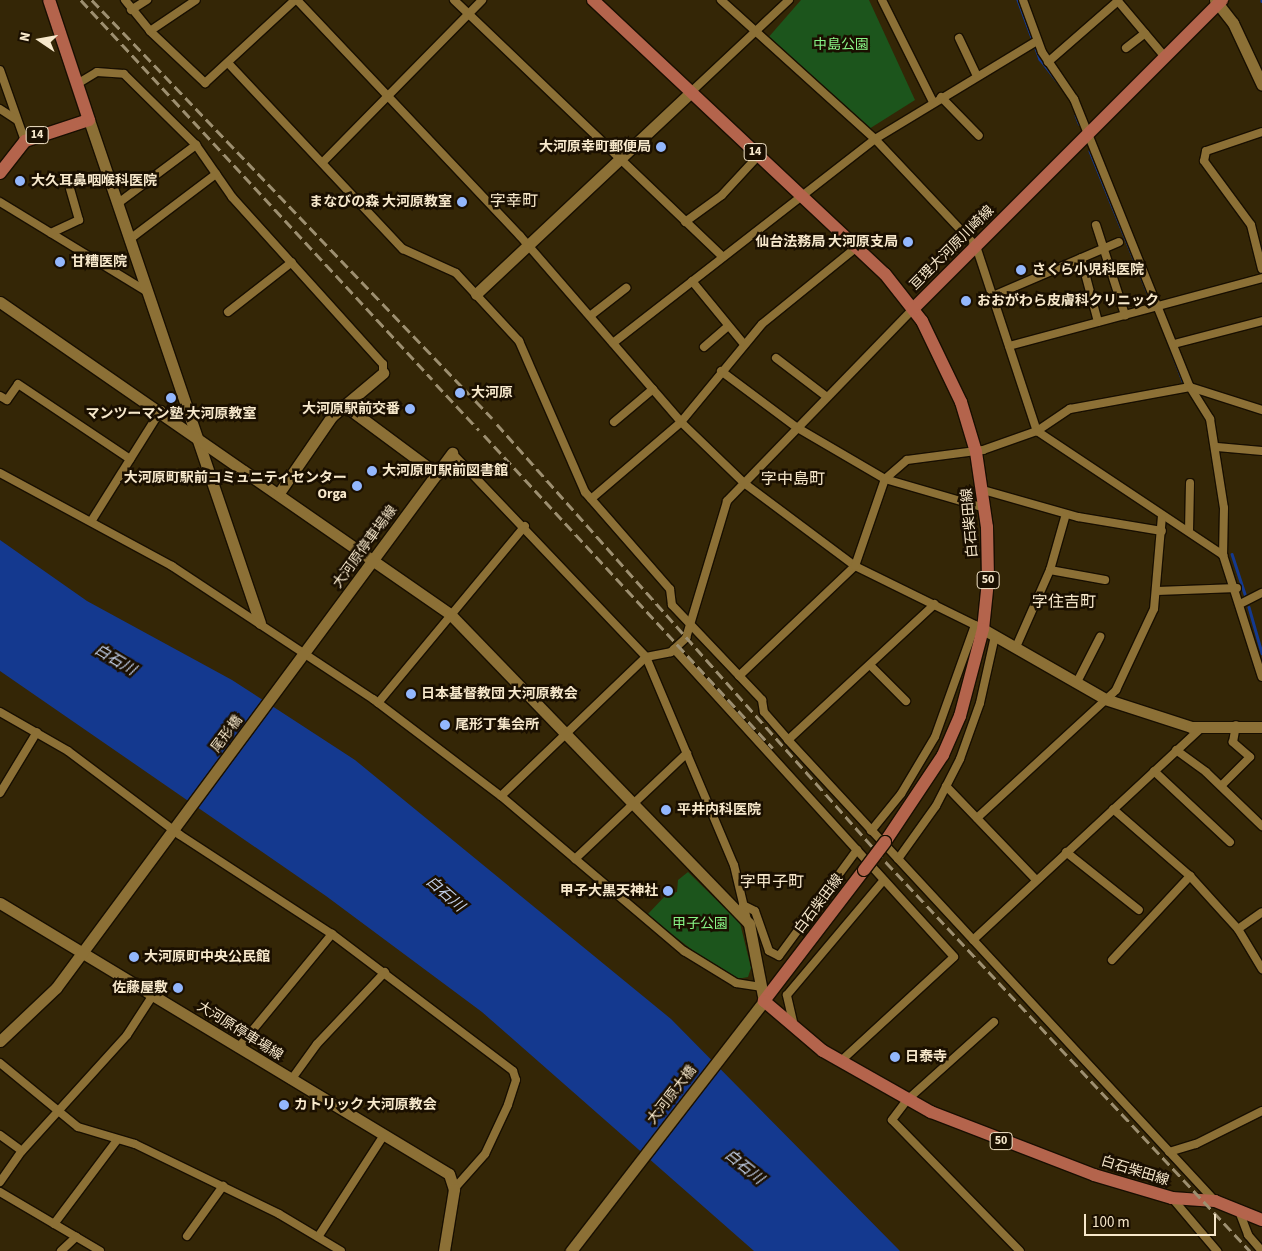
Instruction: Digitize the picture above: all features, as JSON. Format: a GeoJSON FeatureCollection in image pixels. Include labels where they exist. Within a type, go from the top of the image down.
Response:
{"type":"FeatureCollection","features":[{"type":"Feature","properties":{"kind":"main road"},"geometry":{"type":"LineString","coordinates":[[49,0],[89,120]]}},
{"type":"Feature","properties":{"kind":"main road","name":"亘理大河原川崎線"},"geometry":{"type":"LineString","coordinates":[[593,0],[858,246],[913,309],[1165,57],[1218,1]]}},
{"type":"Feature","properties":{"kind":"main road","name":"14"},"geometry":{"type":"LineString","coordinates":[[0,173],[25,141],[89,120]]}},
{"type":"Feature","properties":{"kind":"main road","name":"白石柴田線"},"geometry":{"type":"LineString","coordinates":[[913,309],[952,378],[976,452],[983,490],[988,581],[960,716],[943,755],[885,842],[764,1000],[840,1062],[907,1100],[1025,1150],[1172,1198],[1215,1201],[1262,1220]]}},
{"type":"Feature","properties":{"kind":"street"},"geometry":{"type":"LineString","coordinates":[[125,0],[131,10],[150,31],[205,83],[229,64],[296,0],[527,245],[681,422],[744,483],[855,566],[935,604],[1016,647],[1105,699],[1200,728],[1236,725],[1262,727]]}},
{"type":"Feature","properties":{"kind":"street"},"geometry":{"type":"LineString","coordinates":[[131,10],[147,0]]}},
{"type":"Feature","properties":{"kind":"street"},"geometry":{"type":"LineString","coordinates":[[150,31],[196,0]]}},
{"type":"Feature","properties":{"kind":"street"},"geometry":{"type":"LineString","coordinates":[[454,0],[617,161],[723,257]]}},
{"type":"Feature","properties":{"kind":"street"},"geometry":{"type":"LineString","coordinates":[[323,162],[482,0]]}},
{"type":"Feature","properties":{"kind":"street"},"geometry":{"type":"LineString","coordinates":[[721,0],[875,139],[976,246],[1037,432],[1223,555]]}},
{"type":"Feature","properties":{"kind":"street"},"geometry":{"type":"LineString","coordinates":[[476,294],[789,0]]}},
{"type":"Feature","properties":{"kind":"street"},"geometry":{"type":"LineString","coordinates":[[882,0],[933,102]]}},
{"type":"Feature","properties":{"kind":"street"},"geometry":{"type":"LineString","coordinates":[[1023,0],[1034,43],[1074,98],[1159,305],[1190,387],[1210,419],[1217,447],[1224,508],[1223,555],[1242,603],[1262,677]]}},
{"type":"Feature","properties":{"kind":"street"},"geometry":{"type":"LineString","coordinates":[[1048,62],[1118,1],[1165,57]]}},
{"type":"Feature","properties":{"kind":"street"},"geometry":{"type":"LineString","coordinates":[[1218,1],[1233,23],[1262,85]]}},
{"type":"Feature","properties":{"kind":"street"},"geometry":{"type":"LineString","coordinates":[[1126,48],[1145,33]]}},
{"type":"Feature","properties":{"kind":"street"},"geometry":{"type":"LineString","coordinates":[[959,38],[977,76]]}},
{"type":"Feature","properties":{"kind":"street"},"geometry":{"type":"LineString","coordinates":[[613,343],[875,139],[941,97],[1034,43]]}},
{"type":"Feature","properties":{"kind":"street"},"geometry":{"type":"LineString","coordinates":[[229,64],[403,249],[456,273],[519,341],[591,499],[670,589],[672,605],[762,700],[764,712],[788,740],[1215,1201]]}},
{"type":"Feature","properties":{"kind":"street"},"geometry":{"type":"LineString","coordinates":[[0,70],[25,141]]}},
{"type":"Feature","properties":{"kind":"street"},"geometry":{"type":"LineString","coordinates":[[77,84],[97,72],[124,74],[196,145],[216,174],[384,364],[383,373],[344,405],[279,493]]}},
{"type":"Feature","properties":{"kind":"street"},"geometry":{"type":"LineString","coordinates":[[941,97],[979,136]]}},
{"type":"Feature","properties":{"kind":"street"},"geometry":{"type":"LineString","coordinates":[[0,109],[17,120]]}},
{"type":"Feature","properties":{"kind":"street"},"geometry":{"type":"LineString","coordinates":[[89,120],[260,624]]}},
{"type":"Feature","properties":{"kind":"street"},"geometry":{"type":"LineString","coordinates":[[1262,132],[1206,151],[1204,160],[1251,225],[1262,269]]}},
{"type":"Feature","properties":{"kind":"street"},"geometry":{"type":"LineString","coordinates":[[117,204],[196,145]]}},
{"type":"Feature","properties":{"kind":"street"},"geometry":{"type":"LineString","coordinates":[[685,222],[722,194],[759,155]]}},
{"type":"Feature","properties":{"kind":"street"},"geometry":{"type":"LineString","coordinates":[[130,239],[216,174]]}},
{"type":"Feature","properties":{"kind":"street"},"geometry":{"type":"LineString","coordinates":[[51,233],[79,220],[70,188]]}},
{"type":"Feature","properties":{"kind":"street"},"geometry":{"type":"LineString","coordinates":[[0,202],[146,290]]}},
{"type":"Feature","properties":{"kind":"street"},"geometry":{"type":"LineString","coordinates":[[1096,225],[1106,248],[1125,314]]}},
{"type":"Feature","properties":{"kind":"street"},"geometry":{"type":"LineString","coordinates":[[992,296],[1118,242]]}},
{"type":"Feature","properties":{"kind":"street"},"geometry":{"type":"LineString","coordinates":[[591,499],[681,422],[743,343],[858,246]]}},
{"type":"Feature","properties":{"kind":"street"},"geometry":{"type":"LineString","coordinates":[[1081,258],[1098,322]]}},
{"type":"Feature","properties":{"kind":"street"},"geometry":{"type":"LineString","coordinates":[[228,312],[292,262]]}},
{"type":"Feature","properties":{"kind":"street"},"geometry":{"type":"LineString","coordinates":[[1009,346],[1262,278]]}},
{"type":"Feature","properties":{"kind":"street"},"geometry":{"type":"LineString","coordinates":[[692,281],[743,343]]}},
{"type":"Feature","properties":{"kind":"street"},"geometry":{"type":"LineString","coordinates":[[590,316],[626,288]]}},
{"type":"Feature","properties":{"kind":"street"},"geometry":{"type":"LineString","coordinates":[[0,302],[161,410],[375,559],[450,614],[567,733],[749,924]]}},
{"type":"Feature","properties":{"kind":"street"},"geometry":{"type":"LineString","coordinates":[[501,796],[646,657],[674,649],[692,628],[725,507],[744,483],[796,427],[827,398],[913,309]]}},
{"type":"Feature","properties":{"kind":"street"},"geometry":{"type":"LineString","coordinates":[[1174,344],[1262,321]]}},
{"type":"Feature","properties":{"kind":"street"},"geometry":{"type":"LineString","coordinates":[[704,348],[728,326]]}},
{"type":"Feature","properties":{"kind":"street"},"geometry":{"type":"LineString","coordinates":[[776,358],[827,398]]}},
{"type":"Feature","properties":{"kind":"street"},"geometry":{"type":"LineString","coordinates":[[721,371],[796,427],[885,479],[985,508]]}},
{"type":"Feature","properties":{"kind":"street"},"geometry":{"type":"LineString","coordinates":[[0,396],[7,400],[18,384],[130,459]]}},
{"type":"Feature","properties":{"kind":"street"},"geometry":{"type":"LineString","coordinates":[[738,676],[855,566],[885,479],[915,457],[976,452],[1037,432],[1070,409],[1190,387],[1262,410]]}},
{"type":"Feature","properties":{"kind":"street"},"geometry":{"type":"LineString","coordinates":[[614,422],[653,389]]}},
{"type":"Feature","properties":{"kind":"street"},"geometry":{"type":"LineString","coordinates":[[344,405],[437,474]]}},
{"type":"Feature","properties":{"kind":"street"},"geometry":{"type":"LineString","coordinates":[[92,520],[161,410]]}},
{"type":"Feature","properties":{"kind":"street"},"geometry":{"type":"LineString","coordinates":[[1217,447],[1262,451]]}},
{"type":"Feature","properties":{"kind":"street"},"geometry":{"type":"LineString","coordinates":[[452,453],[525,526],[646,657],[734,866],[749,924],[764,1000]]}},
{"type":"Feature","properties":{"kind":"street","name":"大河原停車場線"},"geometry":{"type":"LineString","coordinates":[[304,656],[452,453]]}},
{"type":"Feature","properties":{"kind":"street"},"geometry":{"type":"LineString","coordinates":[[0,473],[92,520],[260,624],[304,656],[378,703],[501,796],[708,967],[736,984],[762,987]]}},
{"type":"Feature","properties":{"kind":"street"},"geometry":{"type":"LineString","coordinates":[[1189,532],[1190,483]]}},
{"type":"Feature","properties":{"kind":"street"},"geometry":{"type":"LineString","coordinates":[[983,490],[1066,514],[1162,531]]}},
{"type":"Feature","properties":{"kind":"street"},"geometry":{"type":"LineString","coordinates":[[1016,647],[1050,570],[1066,514]]}},
{"type":"Feature","properties":{"kind":"street"},"geometry":{"type":"LineString","coordinates":[[977,818],[1116,690],[1154,609],[1162,515]]}},
{"type":"Feature","properties":{"kind":"street"},"geometry":{"type":"LineString","coordinates":[[378,703],[525,526]]}},
{"type":"Feature","properties":{"kind":"street"},"geometry":{"type":"LineString","coordinates":[[1050,570],[1105,580]]}},
{"type":"Feature","properties":{"kind":"street"},"geometry":{"type":"LineString","coordinates":[[1157,591],[1237,588]]}},
{"type":"Feature","properties":{"kind":"street"},"geometry":{"type":"LineString","coordinates":[[1242,603],[1262,593]]}},
{"type":"Feature","properties":{"kind":"street"},"geometry":{"type":"LineString","coordinates":[[788,740],[935,604]]}},
{"type":"Feature","properties":{"kind":"street"},"geometry":{"type":"LineString","coordinates":[[871,831],[901,794],[936,737],[978,627]]}},
{"type":"Feature","properties":{"kind":"street"},"geometry":{"type":"LineString","coordinates":[[898,859],[946,786],[980,703],[995,636]]}},
{"type":"Feature","properties":{"kind":"street"},"geometry":{"type":"LineString","coordinates":[[1077,682],[1100,637]]}},
{"type":"Feature","properties":{"kind":"street"},"geometry":{"type":"LineString","coordinates":[[674,649],[856,850],[865,854],[884,880],[954,957],[840,1062]]}},
{"type":"Feature","properties":{"kind":"street","name":"尾形橋"},"geometry":{"type":"LineString","coordinates":[[175,829],[304,656]]}},
{"type":"Feature","properties":{"kind":"street"},"geometry":{"type":"LineString","coordinates":[[870,664],[906,701]]}},
{"type":"Feature","properties":{"kind":"street"},"geometry":{"type":"LineString","coordinates":[[0,712],[37,732],[175,829],[332,934],[385,972],[513,1071],[516,1080],[508,1105],[485,1154],[454,1189],[444,1251]]}},
{"type":"Feature","properties":{"kind":"street"},"geometry":{"type":"LineString","coordinates":[[1221,786],[1250,757],[1233,742],[1236,725]]}},
{"type":"Feature","properties":{"kind":"street"},"geometry":{"type":"LineString","coordinates":[[973,940],[1200,728]]}},
{"type":"Feature","properties":{"kind":"street"},"geometry":{"type":"LineString","coordinates":[[0,793],[37,732]]}},
{"type":"Feature","properties":{"kind":"street"},"geometry":{"type":"LineString","coordinates":[[1176,750],[1221,786],[1262,826]]}},
{"type":"Feature","properties":{"kind":"street"},"geometry":{"type":"LineString","coordinates":[[575,859],[687,753]]}},
{"type":"Feature","properties":{"kind":"street"},"geometry":{"type":"LineString","coordinates":[[1154,771],[1230,842]]}},
{"type":"Feature","properties":{"kind":"street"},"geometry":{"type":"LineString","coordinates":[[946,786],[1036,880]]}},
{"type":"Feature","properties":{"kind":"street"},"geometry":{"type":"LineString","coordinates":[[1113,809],[1190,876],[1238,930],[1262,969]]}},
{"type":"Feature","properties":{"kind":"street"},"geometry":{"type":"LineString","coordinates":[[0,1041],[45,1000],[175,829]]}},
{"type":"Feature","properties":{"kind":"street"},"geometry":{"type":"LineString","coordinates":[[743,905],[755,911],[769,951],[779,956],[856,850]]}},
{"type":"Feature","properties":{"kind":"street"},"geometry":{"type":"LineString","coordinates":[[1066,852],[1139,910]]}},
{"type":"Feature","properties":{"kind":"street"},"geometry":{"type":"LineString","coordinates":[[1112,960],[1190,876]]}},
{"type":"Feature","properties":{"kind":"street"},"geometry":{"type":"LineString","coordinates":[[794,1026],[787,995],[884,880]]}},
{"type":"Feature","properties":{"kind":"street","name":"大河原停車場線"},"geometry":{"type":"LineString","coordinates":[[0,903],[449,1174],[454,1189]]}},
{"type":"Feature","properties":{"kind":"street"},"geometry":{"type":"LineString","coordinates":[[1238,930],[1262,912]]}},
{"type":"Feature","properties":{"kind":"street"},"geometry":{"type":"LineString","coordinates":[[238,1048],[332,934]]}},
{"type":"Feature","properties":{"kind":"street"},"geometry":{"type":"LineString","coordinates":[[291,1080],[317,1044],[385,972]]}},
{"type":"Feature","properties":{"kind":"street"},"geometry":{"type":"LineString","coordinates":[[0,1182],[22,1151],[127,1035],[153,995]]}},
{"type":"Feature","properties":{"kind":"street","name":"大河原大橋"},"geometry":{"type":"LineString","coordinates":[[571,1251],[764,1000]]}},
{"type":"Feature","properties":{"kind":"street"},"geometry":{"type":"LineString","coordinates":[[994,1022],[907,1100],[892,1120],[1020,1251]]}},
{"type":"Feature","properties":{"kind":"street"},"geometry":{"type":"LineString","coordinates":[[0,1063],[56,1113],[78,1127],[135,1144],[223,1186],[341,1251]]}},
{"type":"Feature","properties":{"kind":"street"},"geometry":{"type":"LineString","coordinates":[[1169,1152],[1196,1144],[1262,1111]]}},
{"type":"Feature","properties":{"kind":"street"},"geometry":{"type":"LineString","coordinates":[[0,1135],[22,1151]]}},
{"type":"Feature","properties":{"kind":"street"},"geometry":{"type":"LineString","coordinates":[[318,1237],[384,1135]]}},
{"type":"Feature","properties":{"kind":"street"},"geometry":{"type":"LineString","coordinates":[[54,1224],[117,1140]]}},
{"type":"Feature","properties":{"kind":"street"},"geometry":{"type":"LineString","coordinates":[[187,1236],[223,1186]]}},
{"type":"Feature","properties":{"kind":"street"},"geometry":{"type":"LineString","coordinates":[[0,1192],[100,1251]]}},
{"type":"Feature","properties":{"kind":"street"},"geometry":{"type":"LineString","coordinates":[[1172,1198],[1217,1251]]}},
{"type":"Feature","properties":{"kind":"street"},"geometry":{"type":"LineString","coordinates":[[1239,1211],[1248,1235],[1262,1251]]}},
{"type":"Feature","properties":{"kind":"street"},"geometry":{"type":"LineString","coordinates":[[61,1251],[76,1237]]}},
{"type":"Feature","properties":{"kind":"green space","name":"中島公園"},"geometry":{"type":"Polygon","coordinates":[[[801,0],[869,0],[915,100],[869,129],[767,39],[801,0]]]}},
{"type":"Feature","properties":{"kind":"green space","name":"甲子公園"},"geometry":{"type":"Polygon","coordinates":[[[688,872],[740,923],[751,968],[748,977],[737,979],[713,966],[647,915],[666,895],[677,892],[678,880],[688,872]]]}},
{"type":"Feature","properties":{"kind":"water","name":"白石川"},"geometry":{"type":"Polygon","coordinates":[[[0,540],[87,601],[232,680],[355,760],[671,1019],[900,1251],[754,1251],[482,1012],[326,896],[0,671],[0,540]]]}},
{"type":"Feature","properties":{"kind":"waterway"},"geometry":{"type":"LineString","coordinates":[[1018,0],[1040,59],[1064,90]]}},
{"type":"Feature","properties":{"kind":"waterway"},"geometry":{"type":"LineString","coordinates":[[1076,115],[1079,123]]}},
{"type":"Feature","properties":{"kind":"waterway"},"geometry":{"type":"LineString","coordinates":[[1090,151],[1152,303]]}},
{"type":"Feature","properties":{"kind":"waterway"},"geometry":{"type":"LineString","coordinates":[[1164,331],[1183,381]]}},
{"type":"Feature","properties":{"kind":"waterway"},"geometry":{"type":"LineString","coordinates":[[1232,554],[1245,594]]}},
{"type":"Feature","properties":{"kind":"waterway"},"geometry":{"type":"LineString","coordinates":[[1249,607],[1262,653]]}},
{"type":"Feature","properties":{"kind":"railway"},"geometry":{"type":"LineString","coordinates":[[81,0],[432,379]]}},
{"type":"Feature","properties":{"kind":"railway"},"geometry":{"type":"LineString","coordinates":[[92,0],[492,418]]}},
{"type":"Feature","properties":{"kind":"railway"},"geometry":{"type":"LineString","coordinates":[[436,384],[479,430]]}},
{"type":"Feature","properties":{"kind":"railway"},"geometry":{"type":"LineString","coordinates":[[497,424],[886,862],[1250,1251]]}},
{"type":"Feature","properties":{"kind":"railway"},"geometry":{"type":"LineString","coordinates":[[484,435],[773,748]]}},
{"type":"Feature","properties":{"kind":"place","name":"大河原幸町郵便局"},"geometry":{"type":"Point","coordinates":[661,147]}},
{"type":"Feature","properties":{"kind":"place","name":"大久耳鼻咽喉科医院"},"geometry":{"type":"Point","coordinates":[20,181]}},
{"type":"Feature","properties":{"kind":"place","name":"まなびの森 大河原教室"},"geometry":{"type":"Point","coordinates":[462,202]}},
{"type":"Feature","properties":{"kind":"place","name":"仙台法務局 大河原支局"},"geometry":{"type":"Point","coordinates":[908,242]}},
{"type":"Feature","properties":{"kind":"place","name":"甘糟医院"},"geometry":{"type":"Point","coordinates":[60,262]}},
{"type":"Feature","properties":{"kind":"place","name":"さくら小児科医院"},"geometry":{"type":"Point","coordinates":[1021,270]}},
{"type":"Feature","properties":{"kind":"place","name":"おおがわら皮膚科クリニック"},"geometry":{"type":"Point","coordinates":[966,301]}},
{"type":"Feature","properties":{"kind":"place","name":"大河原"},"geometry":{"type":"Point","coordinates":[460,393]}},
{"type":"Feature","properties":{"kind":"place","name":"マンツーマン塾 大河原教室"},"geometry":{"type":"Point","coordinates":[171,398]}},
{"type":"Feature","properties":{"kind":"place","name":"大河原駅前交番"},"geometry":{"type":"Point","coordinates":[410,409]}},
{"type":"Feature","properties":{"kind":"place","name":"大河原町駅前図書館"},"geometry":{"type":"Point","coordinates":[372,471]}},
{"type":"Feature","properties":{"kind":"place","name":"大河原町駅前コミュニティセンター Orga"},"geometry":{"type":"Point","coordinates":[357,486]}},
{"type":"Feature","properties":{"kind":"place","name":"日本基督教団 大河原教会"},"geometry":{"type":"Point","coordinates":[411,694]}},
{"type":"Feature","properties":{"kind":"place","name":"尾形丁集会所"},"geometry":{"type":"Point","coordinates":[445,725]}},
{"type":"Feature","properties":{"kind":"place","name":"平井内科医院"},"geometry":{"type":"Point","coordinates":[666,810]}},
{"type":"Feature","properties":{"kind":"place","name":"甲子大黒天神社"},"geometry":{"type":"Point","coordinates":[668,891]}},
{"type":"Feature","properties":{"kind":"place","name":"大河原町中央公民館"},"geometry":{"type":"Point","coordinates":[134,957]}},
{"type":"Feature","properties":{"kind":"place","name":"佐藤屋敷"},"geometry":{"type":"Point","coordinates":[178,988]}},
{"type":"Feature","properties":{"kind":"place","name":"日泰寺"},"geometry":{"type":"Point","coordinates":[895,1057]}},
{"type":"Feature","properties":{"kind":"place","name":"カトリック 大河原教会"},"geometry":{"type":"Point","coordinates":[284,1105]}},
{"type":"Feature","properties":{"kind":"district","name":"字幸町"},"geometry":{"type":"Point","coordinates":[514,201]}},
{"type":"Feature","properties":{"kind":"district","name":"字中島町"},"geometry":{"type":"Point","coordinates":[793,479]}},
{"type":"Feature","properties":{"kind":"district","name":"字住吉町"},"geometry":{"type":"Point","coordinates":[1064,602]}},
{"type":"Feature","properties":{"kind":"district","name":"字甲子町"},"geometry":{"type":"Point","coordinates":[772,882]}}]}
